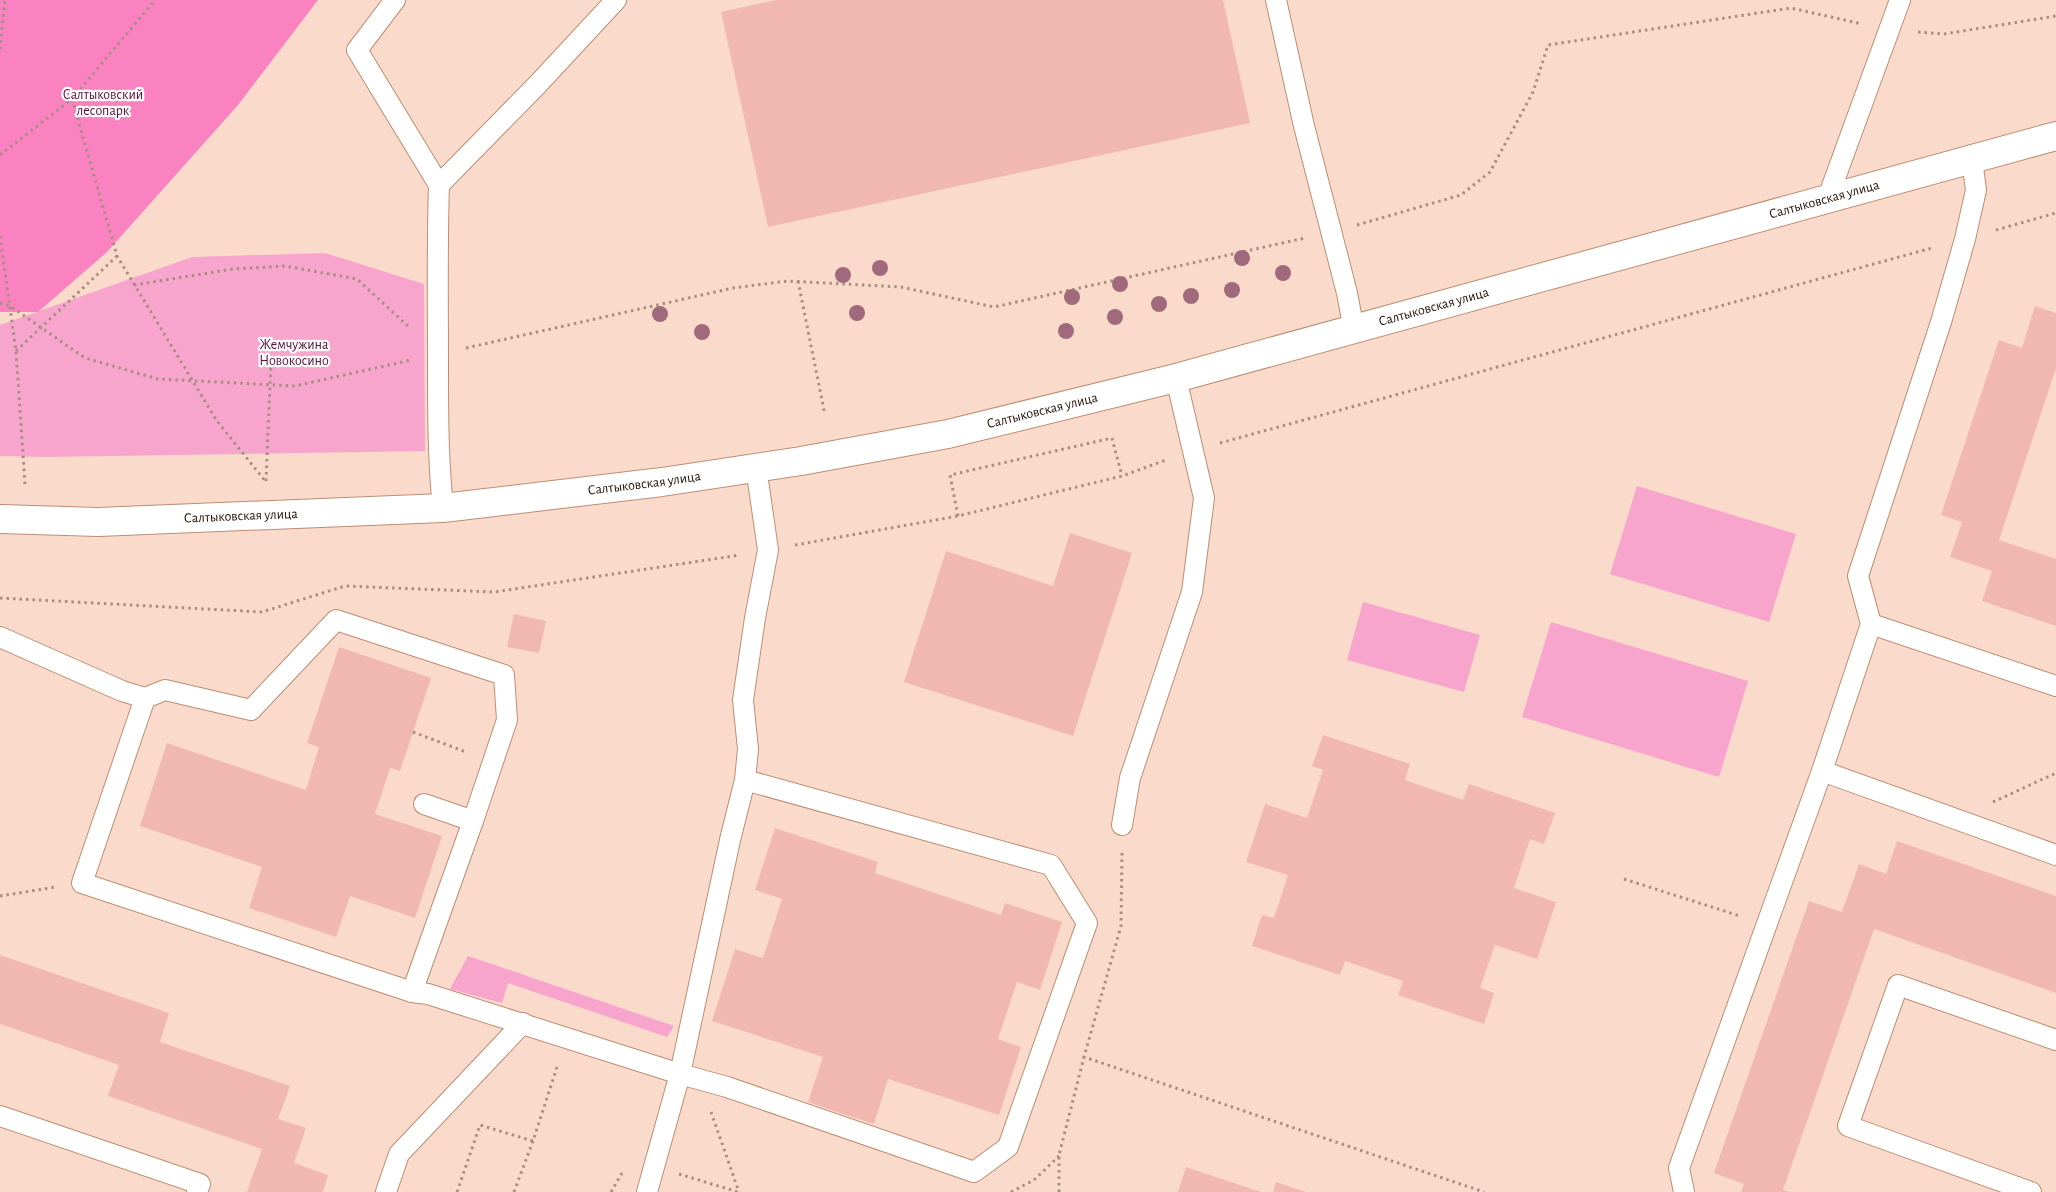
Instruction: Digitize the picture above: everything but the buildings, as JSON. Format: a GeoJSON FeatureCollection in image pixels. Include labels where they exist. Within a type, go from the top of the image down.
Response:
{"type":"FeatureCollection","features":[{"type":"Feature","properties":{"kind":"street","name":"Салтыковская улица"},"geometry":{"type":"LineString","coordinates":[[0,519],[98,522],[443,508],[654,483],[825,457],[948,434],[1176,378],[2056,136]]}},
{"type":"Feature","properties":{"kind":"lane"},"geometry":{"type":"LineString","coordinates":[[395,0],[357,50],[439,185],[437,264],[439,471],[443,508]]}},
{"type":"Feature","properties":{"kind":"lane"},"geometry":{"type":"LineString","coordinates":[[439,185],[538,84],[616,0]]}},
{"type":"Feature","properties":{"kind":"lane"},"geometry":{"type":"LineString","coordinates":[[1276,0],[1304,126],[1354,330]]}},
{"type":"Feature","properties":{"kind":"lane"},"geometry":{"type":"LineString","coordinates":[[1827,200],[1900,0]]}},
{"type":"Feature","properties":{"kind":"lane"},"geometry":{"type":"LineString","coordinates":[[1684,1192],[1679,1168],[1822,771],[1871,624],[1858,576],[1941,322],[1965,239],[1976,190],[1972,160]]}},
{"type":"Feature","properties":{"kind":"lane"},"geometry":{"type":"LineString","coordinates":[[1122,825],[1130,778],[1192,592],[1204,498],[1176,378]]}},
{"type":"Feature","properties":{"kind":"lane"},"geometry":{"type":"LineString","coordinates":[[647,1192],[680,1074],[730,840],[745,780],[748,749],[743,700],[755,618],[768,550],[756,467]]}},
{"type":"Feature","properties":{"kind":"lane"},"geometry":{"type":"LineString","coordinates":[[0,519],[0,535]]}},
{"type":"Feature","properties":{"kind":"lane"},"geometry":{"type":"LineString","coordinates":[[0,637],[122,691],[145,698],[165,690],[251,710],[336,620],[504,675],[506,720],[473,821],[412,992]]}},
{"type":"Feature","properties":{"kind":"lane"},"geometry":{"type":"LineString","coordinates":[[1871,624],[2056,686]]}},
{"type":"Feature","properties":{"kind":"lane"},"geometry":{"type":"LineString","coordinates":[[145,698],[82,883],[412,992],[428,994],[680,1074],[700,1078],[974,1172],[1008,1147],[1087,923],[1051,865],[745,780]]}},
{"type":"Feature","properties":{"kind":"lane"},"geometry":{"type":"LineString","coordinates":[[1822,771],[2056,855]]}},
{"type":"Feature","properties":{"kind":"lane"},"geometry":{"type":"LineString","coordinates":[[424,804],[473,821]]}},
{"type":"Feature","properties":{"kind":"lane"},"geometry":{"type":"LineString","coordinates":[[2031,1192],[1848,1126],[1898,985],[2056,1040]]}},
{"type":"Feature","properties":{"kind":"lane"},"geometry":{"type":"LineString","coordinates":[[386,1192],[399,1154],[523,1023]]}},
{"type":"Feature","properties":{"kind":"lane"},"geometry":{"type":"LineString","coordinates":[[0,1116],[200,1184],[197,1192]]}},
{"type":"Feature","properties":{"kind":"path"},"geometry":{"type":"LineString","coordinates":[[0,50],[5,0]]}},
{"type":"Feature","properties":{"kind":"path"},"geometry":{"type":"LineString","coordinates":[[0,155],[72,99],[155,0]]}},
{"type":"Feature","properties":{"kind":"path"},"geometry":{"type":"LineString","coordinates":[[0,303],[10,306],[85,358],[158,379],[295,386],[733,288],[798,281],[901,287],[994,307],[1331,233],[1461,195],[1490,172],[1533,92],[1548,45],[1791,8],[1889,30],[1944,34],[2056,16]]}},
{"type":"Feature","properties":{"kind":"path"},"geometry":{"type":"LineString","coordinates":[[72,99],[117,256],[217,421],[266,482],[271,361]]}},
{"type":"Feature","properties":{"kind":"path"},"geometry":{"type":"LineString","coordinates":[[0,598],[262,612],[345,586],[494,592],[768,550],[958,516],[1122,476],[1193,450],[2056,213]]}},
{"type":"Feature","properties":{"kind":"path"},"geometry":{"type":"LineString","coordinates":[[0,236],[16,351],[26,484]]}},
{"type":"Feature","properties":{"kind":"path"},"geometry":{"type":"LineString","coordinates":[[16,351],[117,256]]}},
{"type":"Feature","properties":{"kind":"path"},"geometry":{"type":"LineString","coordinates":[[134,285],[233,269],[285,266],[357,279],[438,354]]}},
{"type":"Feature","properties":{"kind":"path"},"geometry":{"type":"LineString","coordinates":[[798,281],[825,415]]}},
{"type":"Feature","properties":{"kind":"path"},"geometry":{"type":"LineString","coordinates":[[958,516],[950,474],[1112,438],[1122,476]]}},
{"type":"Feature","properties":{"kind":"path"},"geometry":{"type":"LineString","coordinates":[[413,732],[492,762]]}},
{"type":"Feature","properties":{"kind":"path"},"geometry":{"type":"LineString","coordinates":[[1956,819],[2056,773]]}},
{"type":"Feature","properties":{"kind":"path"},"geometry":{"type":"LineString","coordinates":[[1059,1192],[1059,1155],[1121,926],[1122,825]]}},
{"type":"Feature","properties":{"kind":"path"},"geometry":{"type":"LineString","coordinates":[[1624,879],[1766,925]]}},
{"type":"Feature","properties":{"kind":"path"},"geometry":{"type":"LineString","coordinates":[[0,896],[82,883]]}},
{"type":"Feature","properties":{"kind":"path"},"geometry":{"type":"LineString","coordinates":[[514,1192],[567,1038]]}},
{"type":"Feature","properties":{"kind":"path"},"geometry":{"type":"LineString","coordinates":[[1084,1057],[1484,1192]]}},
{"type":"Feature","properties":{"kind":"path"},"geometry":{"type":"LineString","coordinates":[[700,1078],[739,1192]]}},
{"type":"Feature","properties":{"kind":"path"},"geometry":{"type":"LineString","coordinates":[[457,1192],[480,1125],[533,1141]]}},
{"type":"Feature","properties":{"kind":"path"},"geometry":{"type":"LineString","coordinates":[[1010,1192],[1034,1180],[1059,1155]]}},
{"type":"Feature","properties":{"kind":"path"},"geometry":{"type":"LineString","coordinates":[[655,1167],[739,1192]]}},
{"type":"Feature","properties":{"kind":"green space","name":"Салтыковский лесопарк"},"geometry":{"type":"Polygon","coordinates":[[[0,0],[318,0],[238,105],[107,252],[38,312],[0,312],[0,0]]]}},
{"type":"Feature","properties":{"kind":"green space","name":"Жемчужина Новокосино"},"geometry":{"type":"Polygon","coordinates":[[[325,253],[424,284],[425,451],[45,457],[0,456],[0,325],[192,257],[325,253]]]}},
{"type":"Feature","properties":{"kind":"green space"},"geometry":{"type":"Polygon","coordinates":[[[1637,486],[1796,534],[1769,622],[1610,574],[1637,486]]]}},
{"type":"Feature","properties":{"kind":"green space"},"geometry":{"type":"Polygon","coordinates":[[[1363,602],[1480,635],[1464,692],[1347,660],[1363,602]]]}},
{"type":"Feature","properties":{"kind":"green space"},"geometry":{"type":"Polygon","coordinates":[[[1551,622],[1748,681],[1719,777],[1522,717],[1551,622]]]}},
{"type":"Feature","properties":{"kind":"green space"},"geometry":{"type":"Polygon","coordinates":[[[468,956],[674,1026],[667,1037],[508,983],[502,1003],[450,989],[468,956]]]}}]}
